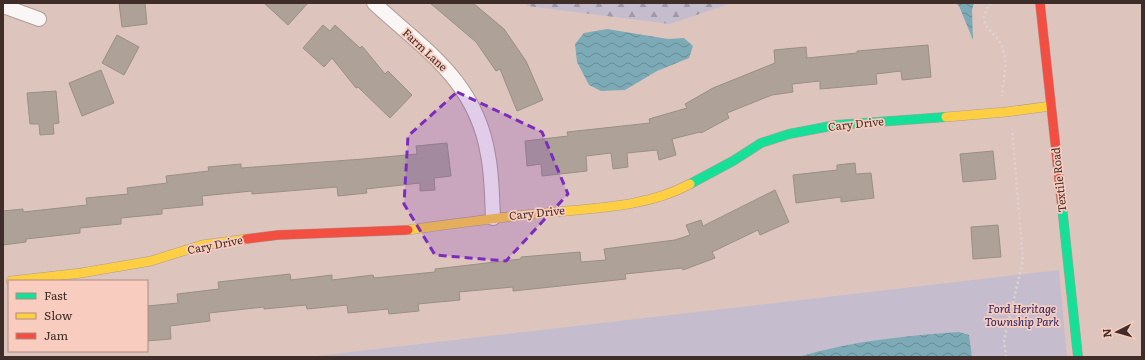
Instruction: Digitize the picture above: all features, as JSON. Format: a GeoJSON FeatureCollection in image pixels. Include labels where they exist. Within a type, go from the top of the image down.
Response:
{"type":"FeatureCollection","features":[{"type":"Feature","properties":{"kind":"street","name":"Farm Lane"},"geometry":{"type":"LineString","coordinates":[[374,3],[439,60],[464,90],[477,116],[488,154],[493,218]]}},
{"type":"Feature","properties":{"kind":"street","name":"Textile Road"},"geometry":{"type":"LineString","coordinates":[[1040,3],[1078,357]]}},
{"type":"Feature","properties":{"kind":"street"},"geometry":{"type":"LineString","coordinates":[[3,6],[39,19]]}},
{"type":"Feature","properties":{"kind":"street","name":"Cary Drive"},"geometry":{"type":"LineString","coordinates":[[19,280],[81,273],[136,264],[151,261],[202,245],[278,235],[403,231],[493,218],[628,204],[677,191],[733,162],[761,143],[789,134],[836,125],[1006,112],[1051,106]]}},
{"type":"Feature","properties":{"kind":"path"},"geometry":{"type":"LineString","coordinates":[[991,3],[986,9],[984,18],[987,29],[997,38],[1003,48],[1005,60],[1002,102],[1012,125],[1023,261],[1004,340],[1006,357]]}},
{"type":"Feature","properties":{"kind":"highlighted area"},"geometry":{"type":"Polygon","coordinates":[[[457,92],[542,132],[568,194],[506,261],[435,255],[404,204],[408,136],[457,92]]]}},
{"type":"Feature","properties":{"kind":"green space"},"geometry":{"type":"Polygon","coordinates":[[[523,3],[732,3],[670,24],[527,6],[523,3]]]}},
{"type":"Feature","properties":{"kind":"green space","name":"Ford Heritage Township Park"},"geometry":{"type":"Polygon","coordinates":[[[1059,270],[1067,357],[308,357],[1059,270]]]}},
{"type":"Feature","properties":{"kind":"water"},"geometry":{"type":"Polygon","coordinates":[[[956,3],[974,3],[972,10],[973,40],[959,6],[956,3]]]}},
{"type":"Feature","properties":{"kind":"water"},"geometry":{"type":"Polygon","coordinates":[[[607,29],[668,39],[684,38],[693,46],[689,58],[657,71],[625,90],[601,91],[589,85],[577,62],[575,44],[584,33],[607,29]]]}},
{"type":"Feature","properties":{"kind":"water"},"geometry":{"type":"Polygon","coordinates":[[[959,332],[969,335],[972,357],[798,357],[818,351],[858,343],[898,337],[959,332]]]}},
{"type":"Feature","properties":{"kind":"building"},"geometry":{"type":"Polygon","coordinates":[[[119,3],[145,3],[147,24],[122,27],[119,3]]]}},
{"type":"Feature","properties":{"kind":"building"},"geometry":{"type":"Polygon","coordinates":[[[264,3],[308,3],[288,25],[264,3]]]}},
{"type":"Feature","properties":{"kind":"building"},"geometry":{"type":"Polygon","coordinates":[[[430,3],[473,3],[504,29],[526,61],[543,100],[517,111],[500,69],[496,71],[476,42],[430,3]]]}},
{"type":"Feature","properties":{"kind":"building"},"geometry":{"type":"Polygon","coordinates":[[[323,25],[330,31],[335,25],[360,48],[362,46],[385,74],[388,71],[412,95],[390,118],[358,87],[356,88],[332,58],[324,67],[303,48],[323,25]]]}},
{"type":"Feature","properties":{"kind":"building"},"geometry":{"type":"Polygon","coordinates":[[[117,35],[139,47],[124,75],[102,63],[117,35]]]}},
{"type":"Feature","properties":{"kind":"building"},"geometry":{"type":"Polygon","coordinates":[[[928,45],[931,77],[902,80],[901,71],[876,74],[877,84],[820,89],[820,81],[792,84],[793,92],[772,95],[727,113],[729,118],[701,133],[672,139],[676,155],[659,160],[657,150],[627,153],[628,167],[613,169],[611,153],[586,156],[587,171],[542,176],[541,164],[527,166],[525,141],[568,136],[567,132],[650,123],[649,119],[687,108],[685,104],[713,88],[775,63],[774,50],[806,47],[807,58],[857,53],[857,51],[928,45]]]}},
{"type":"Feature","properties":{"kind":"building"},"geometry":{"type":"Polygon","coordinates":[[[101,70],[114,103],[82,116],[69,83],[101,70]]]}},
{"type":"Feature","properties":{"kind":"building"},"geometry":{"type":"Polygon","coordinates":[[[56,91],[59,123],[53,124],[54,134],[40,135],[39,124],[30,124],[27,93],[56,91]]]}},
{"type":"Feature","properties":{"kind":"building"},"geometry":{"type":"Polygon","coordinates":[[[447,143],[451,176],[434,178],[435,190],[420,191],[420,183],[366,189],[367,193],[338,196],[337,187],[252,194],[252,191],[202,196],[203,205],[162,209],[162,214],[121,218],[121,224],[80,228],[80,233],[26,239],[26,242],[3,245],[3,211],[23,209],[23,212],[87,205],[86,198],[128,194],[127,188],[167,183],[166,176],[209,171],[208,167],[241,164],[241,168],[417,154],[416,146],[447,143]]]}},
{"type":"Feature","properties":{"kind":"building"},"geometry":{"type":"Polygon","coordinates":[[[993,151],[996,179],[963,182],[960,154],[993,151]]]}},
{"type":"Feature","properties":{"kind":"building"},"geometry":{"type":"Polygon","coordinates":[[[855,163],[856,174],[871,173],[874,198],[841,202],[841,197],[796,203],[793,175],[837,170],[837,165],[855,163]]]}},
{"type":"Feature","properties":{"kind":"building"},"geometry":{"type":"Polygon","coordinates":[[[775,190],[789,222],[760,235],[758,230],[712,252],[715,258],[683,270],[682,268],[625,274],[626,279],[513,291],[513,287],[459,292],[460,300],[418,304],[419,311],[389,314],[388,309],[348,313],[347,305],[307,309],[306,305],[264,309],[264,307],[209,313],[210,321],[170,326],[171,339],[148,341],[148,306],[178,303],[177,294],[219,289],[218,282],[290,274],[291,280],[332,275],[332,280],[373,275],[374,278],[435,272],[435,269],[521,259],[521,257],[580,252],[581,262],[606,260],[604,249],[675,240],[690,235],[686,225],[701,220],[703,226],[775,190]]]}},
{"type":"Feature","properties":{"kind":"building"},"geometry":{"type":"Polygon","coordinates":[[[998,225],[1001,257],[973,259],[971,227],[998,225]]]}},
{"type":"Feature","properties":{"kind":"traffic: fast"},"geometry":{"type":"LineString","coordinates":[[690,184],[733,161],[761,143],[789,134],[836,125],[946,117]]}},
{"type":"Feature","properties":{"kind":"traffic: fast"},"geometry":{"type":"LineString","coordinates":[[1062,206],[1078,357]]}},
{"type":"Feature","properties":{"kind":"traffic: slow"},"geometry":{"type":"LineString","coordinates":[[946,117],[1006,112],[1051,106]]}},
{"type":"Feature","properties":{"kind":"traffic: slow"},"geometry":{"type":"LineString","coordinates":[[408,230],[503,217],[634,203],[672,192],[690,184]]}},
{"type":"Feature","properties":{"kind":"traffic: slow"},"geometry":{"type":"LineString","coordinates":[[20,280],[81,273],[151,261],[202,245],[246,239]]}},
{"type":"Feature","properties":{"kind":"traffic: jam"},"geometry":{"type":"LineString","coordinates":[[1040,3],[1062,206]]}},
{"type":"Feature","properties":{"kind":"traffic: jam"},"geometry":{"type":"LineString","coordinates":[[246,239],[278,235],[408,230]]}}]}
